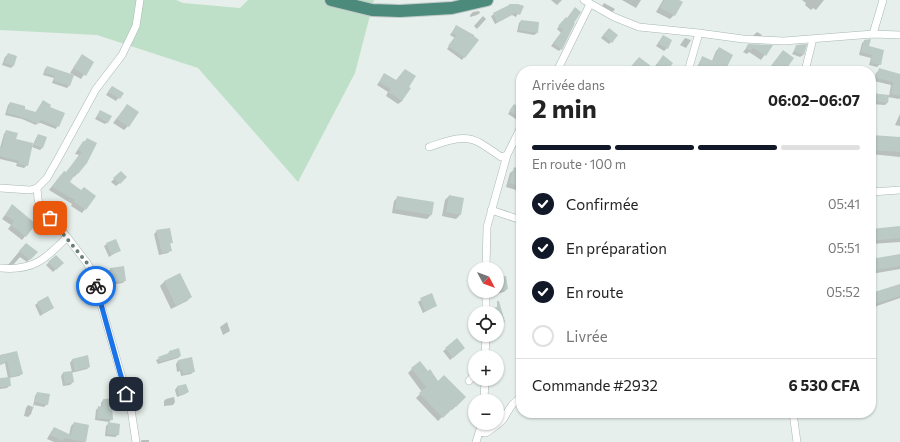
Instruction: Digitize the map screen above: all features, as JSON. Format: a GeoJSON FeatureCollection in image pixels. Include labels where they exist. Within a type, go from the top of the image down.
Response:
{"type":"FeatureCollection","features":[{"type":"Feature","properties":{"kind":"highway"},"geometry":{"type":"LineString","coordinates":[[331,0],[372,10],[400,11],[452,8],[487,0]]}},
{"type":"Feature","properties":{"kind":"street"},"geometry":{"type":"LineString","coordinates":[[0,188],[30,190],[38,188],[47,178],[96,89],[122,55],[136,26],[140,0]]}},
{"type":"Feature","properties":{"kind":"street"},"geometry":{"type":"LineString","coordinates":[[873,34],[883,0]]}},
{"type":"Feature","properties":{"kind":"street"},"geometry":{"type":"LineString","coordinates":[[559,66],[587,2],[614,17],[639,27],[743,39],[784,41],[873,34],[900,35]]}},
{"type":"Feature","properties":{"kind":"street"},"geometry":{"type":"LineString","coordinates":[[689,66],[699,33]]}},
{"type":"Feature","properties":{"kind":"street"},"geometry":{"type":"LineString","coordinates":[[806,66],[813,39]]}},
{"type":"Feature","properties":{"kind":"street"},"geometry":{"type":"LineString","coordinates":[[486,262],[487,227],[507,155],[516,136]]}},
{"type":"Feature","properties":{"kind":"street"},"geometry":{"type":"LineString","coordinates":[[429,147],[453,139],[466,138],[479,142],[501,157],[507,155]]}},
{"type":"Feature","properties":{"kind":"street"},"geometry":{"type":"LineString","coordinates":[[38,188],[40,206],[87,263],[93,276],[131,409],[136,442]]}},
{"type":"Feature","properties":{"kind":"street"},"geometry":{"type":"LineString","coordinates":[[876,192],[900,190]]}},
{"type":"Feature","properties":{"kind":"street"},"geometry":{"type":"LineString","coordinates":[[492,210],[516,218]]}},
{"type":"Feature","properties":{"kind":"street"},"geometry":{"type":"LineString","coordinates":[[1,268],[14,269],[33,265],[44,260],[67,237]]}},
{"type":"Feature","properties":{"kind":"street"},"geometry":{"type":"LineString","coordinates":[[476,442],[480,432],[486,433],[504,419],[516,400]]}},
{"type":"Feature","properties":{"kind":"street"},"geometry":{"type":"LineString","coordinates":[[794,418],[797,442]]}},
{"type":"Feature","properties":{"kind":"green space"},"geometry":{"type":"Polygon","coordinates":[[[0,0],[176,0],[183,3],[240,8],[248,0],[374,0],[355,73],[298,182],[198,68],[97,35],[0,30],[0,0]]]}},
{"type":"Feature","properties":{"kind":"building"},"geometry":{"type":"Polygon","coordinates":[[[664,0],[679,0],[683,2],[675,16],[660,8],[664,0]]]}},
{"type":"Feature","properties":{"kind":"building"},"geometry":{"type":"Polygon","coordinates":[[[509,4],[524,6],[520,15],[515,13],[497,22],[493,13],[509,4]]]}},
{"type":"Feature","properties":{"kind":"building"},"geometry":{"type":"Polygon","coordinates":[[[575,7],[581,12],[574,23],[562,50],[553,43],[563,30],[558,26],[566,17],[567,18],[575,7]]]}},
{"type":"Feature","properties":{"kind":"building"},"geometry":{"type":"Polygon","coordinates":[[[521,20],[539,22],[538,33],[519,30],[521,20]]]}},
{"type":"Feature","properties":{"kind":"building"},"geometry":{"type":"Polygon","coordinates":[[[456,25],[474,35],[479,40],[465,58],[448,46],[456,35],[452,33],[456,25]]]}},
{"type":"Feature","properties":{"kind":"building"},"geometry":{"type":"Polygon","coordinates":[[[609,28],[618,35],[612,43],[603,35],[609,28]]]}},
{"type":"Feature","properties":{"kind":"building"},"geometry":{"type":"Polygon","coordinates":[[[663,35],[672,40],[668,49],[658,43],[663,35]]]}},
{"type":"Feature","properties":{"kind":"building"},"geometry":{"type":"Polygon","coordinates":[[[871,39],[869,46],[884,50],[881,65],[871,63],[872,55],[861,52],[864,40],[871,39]]]}},
{"type":"Feature","properties":{"kind":"building"},"geometry":{"type":"Polygon","coordinates":[[[748,44],[773,45],[766,56],[753,48],[751,51],[746,48],[748,44]]]}},
{"type":"Feature","properties":{"kind":"building"},"geometry":{"type":"Polygon","coordinates":[[[807,44],[804,55],[794,51],[796,45],[807,44]]]}},
{"type":"Feature","properties":{"kind":"building"},"geometry":{"type":"Polygon","coordinates":[[[719,47],[733,55],[728,66],[699,66],[702,56],[713,61],[719,47]]]}},
{"type":"Feature","properties":{"kind":"building"},"geometry":{"type":"Polygon","coordinates":[[[783,50],[794,58],[788,66],[771,66],[783,50]]]}},
{"type":"Feature","properties":{"kind":"building"},"geometry":{"type":"Polygon","coordinates":[[[8,53],[17,56],[14,66],[4,63],[8,53]]]}},
{"type":"Feature","properties":{"kind":"building"},"geometry":{"type":"Polygon","coordinates":[[[82,54],[94,62],[86,76],[73,68],[82,54]]]}},
{"type":"Feature","properties":{"kind":"building"},"geometry":{"type":"Polygon","coordinates":[[[663,55],[673,63],[671,66],[660,66],[657,64],[663,55]]]}},
{"type":"Feature","properties":{"kind":"building"},"geometry":{"type":"Polygon","coordinates":[[[639,57],[651,66],[631,66],[639,57]]]}},
{"type":"Feature","properties":{"kind":"building"},"geometry":{"type":"Polygon","coordinates":[[[47,66],[74,75],[70,86],[54,81],[55,76],[45,73],[47,66]]]}},
{"type":"Feature","properties":{"kind":"building"},"geometry":{"type":"Polygon","coordinates":[[[879,68],[900,74],[900,96],[891,94],[893,82],[876,78],[879,68]]]}},
{"type":"Feature","properties":{"kind":"building"},"geometry":{"type":"Polygon","coordinates":[[[405,69],[416,76],[409,87],[411,88],[402,101],[388,92],[391,89],[379,82],[384,73],[396,80],[405,69]]]}},
{"type":"Feature","properties":{"kind":"building"},"geometry":{"type":"Polygon","coordinates":[[[112,86],[124,93],[120,99],[108,92],[112,86]]]}},
{"type":"Feature","properties":{"kind":"building"},"geometry":{"type":"Polygon","coordinates":[[[876,93],[889,95],[888,103],[876,102],[876,93]]]}},
{"type":"Feature","properties":{"kind":"building"},"geometry":{"type":"Polygon","coordinates":[[[43,100],[51,105],[50,107],[65,113],[59,127],[40,120],[39,124],[7,113],[10,102],[25,106],[25,109],[36,112],[43,100]]]}},
{"type":"Feature","properties":{"kind":"building"},"geometry":{"type":"Polygon","coordinates":[[[127,104],[139,112],[129,127],[117,119],[127,104]]]}},
{"type":"Feature","properties":{"kind":"building"},"geometry":{"type":"Polygon","coordinates":[[[514,104],[516,105],[516,115],[509,111],[514,104]]]}},
{"type":"Feature","properties":{"kind":"building"},"geometry":{"type":"Polygon","coordinates":[[[100,110],[112,116],[108,123],[97,116],[100,110]]]}},
{"type":"Feature","properties":{"kind":"building"},"geometry":{"type":"Polygon","coordinates":[[[6,130],[18,133],[16,139],[33,143],[28,166],[18,164],[19,161],[0,156],[0,147],[2,147],[6,130]]]}},
{"type":"Feature","properties":{"kind":"building"},"geometry":{"type":"Polygon","coordinates":[[[38,134],[47,137],[43,148],[34,145],[38,134]]]}},
{"type":"Feature","properties":{"kind":"building"},"geometry":{"type":"Polygon","coordinates":[[[876,135],[900,137],[900,152],[876,150],[876,135]]]}},
{"type":"Feature","properties":{"kind":"building"},"geometry":{"type":"Polygon","coordinates":[[[87,138],[97,143],[87,163],[78,174],[76,173],[70,182],[81,190],[84,187],[96,196],[86,210],[74,202],[75,200],[52,187],[64,171],[66,172],[82,152],[78,150],[83,141],[85,142],[87,138]]]}},
{"type":"Feature","properties":{"kind":"building"},"geometry":{"type":"Polygon","coordinates":[[[514,167],[516,168],[516,185],[509,183],[514,167]]]}},
{"type":"Feature","properties":{"kind":"building"},"geometry":{"type":"Polygon","coordinates":[[[121,171],[127,177],[120,184],[113,178],[121,171]]]}},
{"type":"Feature","properties":{"kind":"building"},"geometry":{"type":"Polygon","coordinates":[[[449,195],[464,198],[461,215],[446,212],[449,195]]]}},
{"type":"Feature","properties":{"kind":"building"},"geometry":{"type":"Polygon","coordinates":[[[397,196],[434,202],[432,215],[395,209],[397,196]]]}},
{"type":"Feature","properties":{"kind":"building"},"geometry":{"type":"Polygon","coordinates":[[[12,204],[36,224],[26,237],[11,225],[14,221],[5,215],[12,204]]]}},
{"type":"Feature","properties":{"kind":"building"},"geometry":{"type":"Polygon","coordinates":[[[900,226],[900,238],[876,240],[876,228],[900,226]]]}},
{"type":"Feature","properties":{"kind":"building"},"geometry":{"type":"Polygon","coordinates":[[[170,228],[173,243],[170,243],[172,251],[162,253],[156,230],[170,228]]]}},
{"type":"Feature","properties":{"kind":"building"},"geometry":{"type":"Polygon","coordinates":[[[116,239],[121,251],[111,255],[106,243],[116,239]]]}},
{"type":"Feature","properties":{"kind":"building"},"geometry":{"type":"Polygon","coordinates":[[[26,243],[38,252],[30,260],[19,251],[26,243]]]}},
{"type":"Feature","properties":{"kind":"building"},"geometry":{"type":"Polygon","coordinates":[[[900,254],[900,266],[876,270],[876,258],[900,254]]]}},
{"type":"Feature","properties":{"kind":"building"},"geometry":{"type":"Polygon","coordinates":[[[56,255],[64,263],[56,270],[48,262],[56,255]]]}},
{"type":"Feature","properties":{"kind":"building"},"geometry":{"type":"Polygon","coordinates":[[[124,266],[126,281],[112,283],[110,268],[124,266]]]}},
{"type":"Feature","properties":{"kind":"building"},"geometry":{"type":"Polygon","coordinates":[[[180,273],[192,297],[176,306],[164,281],[180,273]]]}},
{"type":"Feature","properties":{"kind":"building"},"geometry":{"type":"Polygon","coordinates":[[[504,276],[506,276],[508,289],[504,290],[504,276]]]}},
{"type":"Feature","properties":{"kind":"building"},"geometry":{"type":"Polygon","coordinates":[[[900,284],[900,296],[876,303],[876,291],[900,284]]]}},
{"type":"Feature","properties":{"kind":"building"},"geometry":{"type":"Polygon","coordinates":[[[432,293],[437,306],[425,311],[420,298],[432,293]]]}},
{"type":"Feature","properties":{"kind":"building"},"geometry":{"type":"Polygon","coordinates":[[[48,296],[54,308],[43,314],[37,302],[48,296]]]}},
{"type":"Feature","properties":{"kind":"building"},"geometry":{"type":"Polygon","coordinates":[[[497,301],[499,301],[500,306],[497,306],[497,301]]]}},
{"type":"Feature","properties":{"kind":"building"},"geometry":{"type":"Polygon","coordinates":[[[457,338],[465,348],[453,358],[445,348],[457,338]]]}},
{"type":"Feature","properties":{"kind":"building"},"geometry":{"type":"Polygon","coordinates":[[[179,348],[181,356],[160,362],[158,357],[179,348]]]}},
{"type":"Feature","properties":{"kind":"building"},"geometry":{"type":"Polygon","coordinates":[[[17,351],[23,374],[11,377],[7,361],[0,365],[0,355],[17,351]]]}},
{"type":"Feature","properties":{"kind":"building"},"geometry":{"type":"Polygon","coordinates":[[[88,355],[90,367],[75,371],[72,359],[88,355]]]}},
{"type":"Feature","properties":{"kind":"building"},"geometry":{"type":"Polygon","coordinates":[[[192,357],[195,372],[183,374],[182,369],[180,370],[178,360],[192,357]]]}},
{"type":"Feature","properties":{"kind":"building"},"geometry":{"type":"Polygon","coordinates":[[[420,361],[428,371],[430,369],[438,381],[444,375],[466,397],[443,418],[419,393],[426,387],[411,368],[420,361]]]}},
{"type":"Feature","properties":{"kind":"building"},"geometry":{"type":"Polygon","coordinates":[[[72,371],[74,382],[65,384],[63,372],[72,371]]]}},
{"type":"Feature","properties":{"kind":"building"},"geometry":{"type":"Polygon","coordinates":[[[10,377],[11,386],[0,387],[0,378],[10,377]]]}},
{"type":"Feature","properties":{"kind":"building"},"geometry":{"type":"Polygon","coordinates":[[[186,384],[189,392],[179,395],[177,386],[186,384]]]}},
{"type":"Feature","properties":{"kind":"building"},"geometry":{"type":"Polygon","coordinates":[[[37,392],[50,394],[48,405],[35,402],[37,392]]]}},
{"type":"Feature","properties":{"kind":"building"},"geometry":{"type":"Polygon","coordinates":[[[115,398],[116,404],[112,404],[113,420],[97,418],[98,406],[103,407],[103,399],[115,398]]]}},
{"type":"Feature","properties":{"kind":"building"},"geometry":{"type":"Polygon","coordinates":[[[74,422],[89,425],[86,442],[64,438],[63,441],[50,435],[54,427],[71,435],[74,422]]]}},
{"type":"Feature","properties":{"kind":"building"},"geometry":{"type":"Polygon","coordinates":[[[108,422],[120,424],[119,435],[107,434],[108,422]]]}},
{"type":"Feature","properties":{"kind":"way so far"},"geometry":{"type":"LineString","coordinates":[[50,218],[87,263],[96,286]]}},
{"type":"Feature","properties":{"kind":"route"},"geometry":{"type":"LineString","coordinates":[[96,286],[126,394]]}}]}
